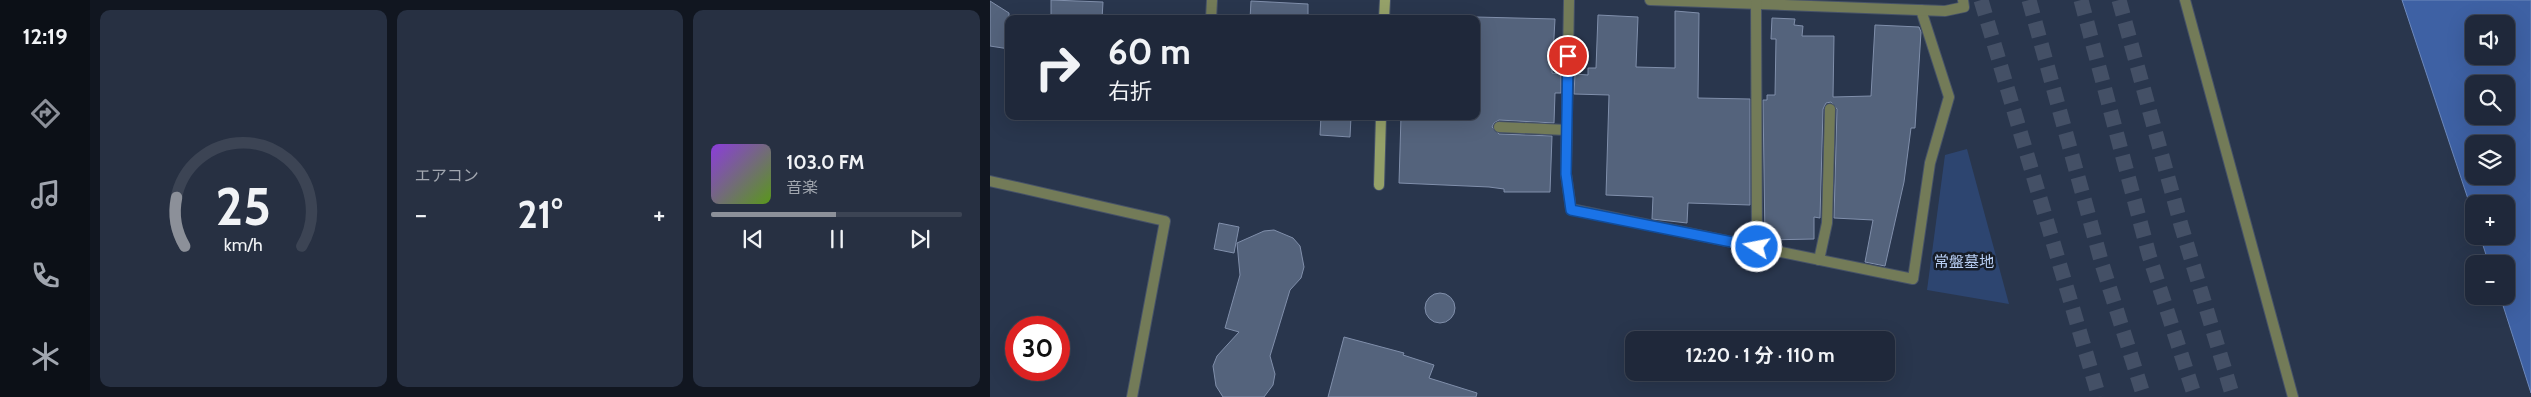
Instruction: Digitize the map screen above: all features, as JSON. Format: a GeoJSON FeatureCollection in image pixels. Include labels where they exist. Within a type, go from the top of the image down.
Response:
{"type":"FeatureCollection","features":[{"type":"Feature","properties":{"kind":"street"},"geometry":{"type":"LineString","coordinates":[[1211,15],[1212,0]]}},
{"type":"Feature","properties":{"kind":"street"},"geometry":{"type":"LineString","coordinates":[[1384,15],[1385,0]]}},
{"type":"Feature","properties":{"kind":"street"},"geometry":{"type":"LineString","coordinates":[[1569,0],[1566,174],[1571,210],[1912,279],[1930,163],[1949,97],[1921,10]]}},
{"type":"Feature","properties":{"kind":"street"},"geometry":{"type":"LineString","coordinates":[[1650,0],[1756,2],[1945,11],[1964,7],[1963,0]]}},
{"type":"Feature","properties":{"kind":"street"},"geometry":{"type":"LineString","coordinates":[[2185,0],[2293,397]]}},
{"type":"Feature","properties":{"kind":"street"},"geometry":{"type":"LineString","coordinates":[[1756,2],[1757,247]]}},
{"type":"Feature","properties":{"kind":"street"},"geometry":{"type":"LineString","coordinates":[[1819,260],[1827,223],[1830,110]]}},
{"type":"Feature","properties":{"kind":"street"},"geometry":{"type":"LineString","coordinates":[[1379,185],[1381,120]]}},
{"type":"Feature","properties":{"kind":"street"},"geometry":{"type":"LineString","coordinates":[[1499,127],[1566,130]]}},
{"type":"Feature","properties":{"kind":"street"},"geometry":{"type":"LineString","coordinates":[[990,181],[1165,220],[1132,397]]}},
{"type":"Feature","properties":{"kind":"green space","name":"常盤墓地"},"geometry":{"type":"Polygon","coordinates":[[[1967,149],[2009,304],[1927,290],[1945,155],[1967,149]]]}},
{"type":"Feature","properties":{"kind":"shaded area"},"geometry":{"type":"Polygon","coordinates":[[[2402,0],[2531,0],[2531,393],[2503,305],[2515,305],[2515,255],[2486,255],[2483,245],[2515,245],[2515,195],[2467,195],[2402,0]]]}},
{"type":"Feature","properties":{"kind":"building"},"geometry":{"type":"Polygon","coordinates":[[[1051,0],[1103,2],[1102,15],[1051,15],[1051,0]]]}},
{"type":"Feature","properties":{"kind":"building"},"geometry":{"type":"Polygon","coordinates":[[[990,1],[1009,13],[1009,15],[1005,15],[1005,48],[990,46],[990,1]]]}},
{"type":"Feature","properties":{"kind":"building"},"geometry":{"type":"Polygon","coordinates":[[[1251,1],[1308,4],[1308,15],[1250,15],[1251,1]]]}},
{"type":"Feature","properties":{"kind":"building"},"geometry":{"type":"Polygon","coordinates":[[[1675,11],[1699,13],[1698,98],[1750,99],[1750,205],[1688,203],[1687,223],[1652,219],[1653,197],[1606,195],[1609,95],[1574,94],[1575,74],[1588,75],[1588,68],[1596,68],[1598,15],[1638,17],[1636,67],[1675,68],[1675,11]]]}},
{"type":"Feature","properties":{"kind":"building"},"geometry":{"type":"Polygon","coordinates":[[[1480,17],[1555,19],[1552,73],[1561,74],[1561,93],[1555,93],[1554,123],[1499,120],[1492,127],[1499,134],[1552,136],[1550,192],[1504,192],[1504,189],[1489,187],[1399,183],[1401,120],[1480,120],[1480,17]]]}},
{"type":"Feature","properties":{"kind":"building"},"geometry":{"type":"Polygon","coordinates":[[[1772,18],[1795,19],[1794,25],[1803,26],[1802,36],[1834,36],[1833,97],[1871,96],[1875,25],[1919,27],[1921,32],[1915,128],[1911,128],[1904,182],[1885,266],[1865,262],[1873,220],[1834,218],[1837,109],[1831,102],[1826,103],[1823,109],[1820,218],[1814,217],[1814,239],[1765,240],[1763,100],[1767,100],[1767,95],[1775,95],[1776,39],[1771,39],[1772,18]]]}},
{"type":"Feature","properties":{"kind":"building"},"geometry":{"type":"Polygon","coordinates":[[[1321,120],[1351,120],[1350,137],[1320,135],[1321,120]]]}},
{"type":"Feature","properties":{"kind":"building"},"geometry":{"type":"Polygon","coordinates":[[[1219,223],[1239,227],[1234,253],[1214,249],[1219,223]]]}},
{"type":"Feature","properties":{"kind":"building"},"geometry":{"type":"Polygon","coordinates":[[[1274,230],[1293,238],[1300,246],[1304,267],[1301,278],[1290,290],[1270,356],[1275,374],[1273,385],[1264,397],[1223,397],[1216,386],[1213,366],[1217,356],[1239,332],[1225,328],[1240,275],[1237,243],[1264,231],[1274,230]]]}},
{"type":"Feature","properties":{"kind":"building"},"geometry":{"type":"Polygon","coordinates":[[[1440,293],[1451,297],[1455,308],[1451,319],[1440,323],[1429,319],[1425,308],[1429,297],[1440,293]]]}},
{"type":"Feature","properties":{"kind":"building"},"geometry":{"type":"Polygon","coordinates":[[[1344,337],[1404,353],[1403,355],[1434,365],[1429,378],[1477,393],[1476,397],[1328,397],[1344,337]]]}},
{"type":"Feature","properties":{"kind":"tunnel"},"geometry":{"type":"LineString","coordinates":[[1981,0],[2099,397]]}},
{"type":"Feature","properties":{"kind":"tunnel"},"geometry":{"type":"LineString","coordinates":[[2029,0],[2102,264],[2144,397]]}},
{"type":"Feature","properties":{"kind":"tunnel"},"geometry":{"type":"LineString","coordinates":[[2081,0],[2149,255],[2195,397]]}},
{"type":"Feature","properties":{"kind":"tunnel"},"geometry":{"type":"LineString","coordinates":[[2119,0],[2181,225],[2233,397]]}},
{"type":"Feature","properties":{"kind":"route"},"geometry":{"type":"LineString","coordinates":[[1568,56],[1566,174],[1571,210],[1757,247]]}}]}
